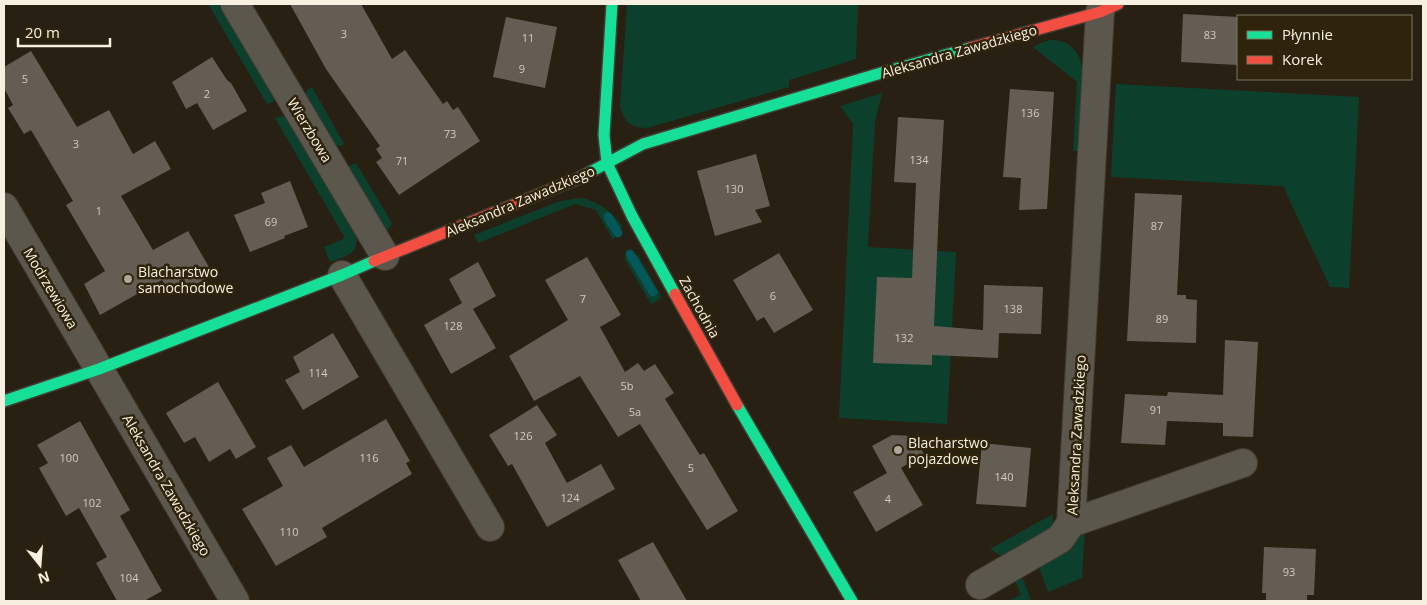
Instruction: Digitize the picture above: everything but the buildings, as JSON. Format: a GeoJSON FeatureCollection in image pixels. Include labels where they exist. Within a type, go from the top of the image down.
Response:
{"type":"FeatureCollection","features":[{"type":"Feature","properties":{"kind":"street","name":"Wierzbowa"},"geometry":{"type":"LineString","coordinates":[[235,4],[385,256]]}},
{"type":"Feature","properties":{"kind":"street","name":"Zachodnia"},"geometry":{"type":"LineString","coordinates":[[612,4],[604,126],[607,163],[632,216],[752,432],[852,601]]}},
{"type":"Feature","properties":{"kind":"street","name":"Aleksandra Zawadzkiego"},"geometry":{"type":"LineString","coordinates":[[4,401],[99,369],[342,275],[574,181],[643,144],[1109,8],[1071,523],[1060,539],[980,585]]}},
{"type":"Feature","properties":{"kind":"street","name":"Modrzewiowa"},"geometry":{"type":"LineString","coordinates":[[4,208],[99,369]]}},
{"type":"Feature","properties":{"kind":"street"},"geometry":{"type":"LineString","coordinates":[[342,275],[490,527]]}},
{"type":"Feature","properties":{"kind":"street","name":"Aleksandra Zawadzkiego"},"geometry":{"type":"LineString","coordinates":[[99,369],[235,601]]}},
{"type":"Feature","properties":{"kind":"street","name":"Aleksandra Zawadzkiego"},"geometry":{"type":"LineString","coordinates":[[1071,523],[1243,463]]}},
{"type":"Feature","properties":{"kind":"green space"},"geometry":{"type":"Polygon","coordinates":[[[208,4],[222,4],[275,95],[273,102],[267,104],[208,4]]]}},
{"type":"Feature","properties":{"kind":"green space"},"geometry":{"type":"Polygon","coordinates":[[[627,4],[858,4],[856,59],[789,80],[789,87],[647,128],[636,127],[626,120],[620,107],[627,4]]]}},
{"type":"Feature","properties":{"kind":"green space"},"geometry":{"type":"Polygon","coordinates":[[[1049,40],[1064,42],[1074,49],[1082,67],[1078,151],[1073,151],[1077,82],[1033,47],[1049,40]]]}},
{"type":"Feature","properties":{"kind":"green space"},"geometry":{"type":"Polygon","coordinates":[[[1116,84],[1359,97],[1349,288],[1330,287],[1283,186],[1111,177],[1116,84]]]}},
{"type":"Feature","properties":{"kind":"green space"},"geometry":{"type":"Polygon","coordinates":[[[312,87],[344,144],[341,146],[332,145],[304,97],[307,90],[312,87]]]}},
{"type":"Feature","properties":{"kind":"green space"},"geometry":{"type":"Polygon","coordinates":[[[882,93],[875,122],[868,247],[956,252],[947,424],[839,418],[853,124],[840,106],[882,93]]]}},
{"type":"Feature","properties":{"kind":"green space"},"geometry":{"type":"Polygon","coordinates":[[[288,117],[354,230],[356,238],[355,249],[342,258],[330,262],[324,247],[345,238],[275,118],[288,117]]]}},
{"type":"Feature","properties":{"kind":"green space"},"geometry":{"type":"Polygon","coordinates":[[[356,163],[392,223],[388,230],[380,225],[346,168],[356,163]]]}},
{"type":"Feature","properties":{"kind":"green space"},"geometry":{"type":"Polygon","coordinates":[[[583,198],[605,208],[622,225],[613,240],[596,210],[575,204],[478,243],[474,235],[557,202],[583,198]]]}},
{"type":"Feature","properties":{"kind":"green space"},"geometry":{"type":"Polygon","coordinates":[[[638,255],[661,296],[660,299],[651,304],[624,258],[638,255]]]}},
{"type":"Feature","properties":{"kind":"green space"},"geometry":{"type":"Polygon","coordinates":[[[1053,514],[1052,532],[1009,556],[1000,555],[990,549],[1053,514]]]}},
{"type":"Feature","properties":{"kind":"green space"},"geometry":{"type":"Polygon","coordinates":[[[1085,528],[1082,578],[1048,592],[1038,565],[1039,560],[1080,536],[1085,528]]]}},
{"type":"Feature","properties":{"kind":"green space"},"geometry":{"type":"Polygon","coordinates":[[[1021,575],[1031,599],[1007,601],[1021,595],[1015,580],[1021,575]]]}},
{"type":"Feature","properties":{"kind":"waterway"},"geometry":{"type":"LineString","coordinates":[[608,217],[618,233]]}},
{"type":"Feature","properties":{"kind":"waterway"},"geometry":{"type":"LineString","coordinates":[[630,254],[653,292]]}},
{"type":"Feature","properties":{"kind":"traffic: fast"},"geometry":{"type":"LineString","coordinates":[[612,4],[604,135],[607,163],[632,216],[675,294]]}},
{"type":"Feature","properties":{"kind":"traffic: fast"},"geometry":{"type":"LineString","coordinates":[[577,179],[643,144],[970,48]]}},
{"type":"Feature","properties":{"kind":"traffic: fast"},"geometry":{"type":"LineString","coordinates":[[4,401],[99,369],[374,261]]}},
{"type":"Feature","properties":{"kind":"traffic: fast"},"geometry":{"type":"LineString","coordinates":[[737,405],[852,601]]}},
{"type":"Feature","properties":{"kind":"traffic: jam"},"geometry":{"type":"LineString","coordinates":[[970,48],[1100,12],[1118,4]]}},
{"type":"Feature","properties":{"kind":"traffic: jam"},"geometry":{"type":"LineString","coordinates":[[374,261],[577,179]]}},
{"type":"Feature","properties":{"kind":"traffic: jam"},"geometry":{"type":"LineString","coordinates":[[675,294],[737,405]]}},
{"type":"Feature","properties":{"kind":"place","name":"Blacharstwo samochodowe"},"geometry":{"type":"Point","coordinates":[128,279]}},
{"type":"Feature","properties":{"kind":"place","name":"Blacharstwo pojazdowe"},"geometry":{"type":"Point","coordinates":[898,450]}}]}
